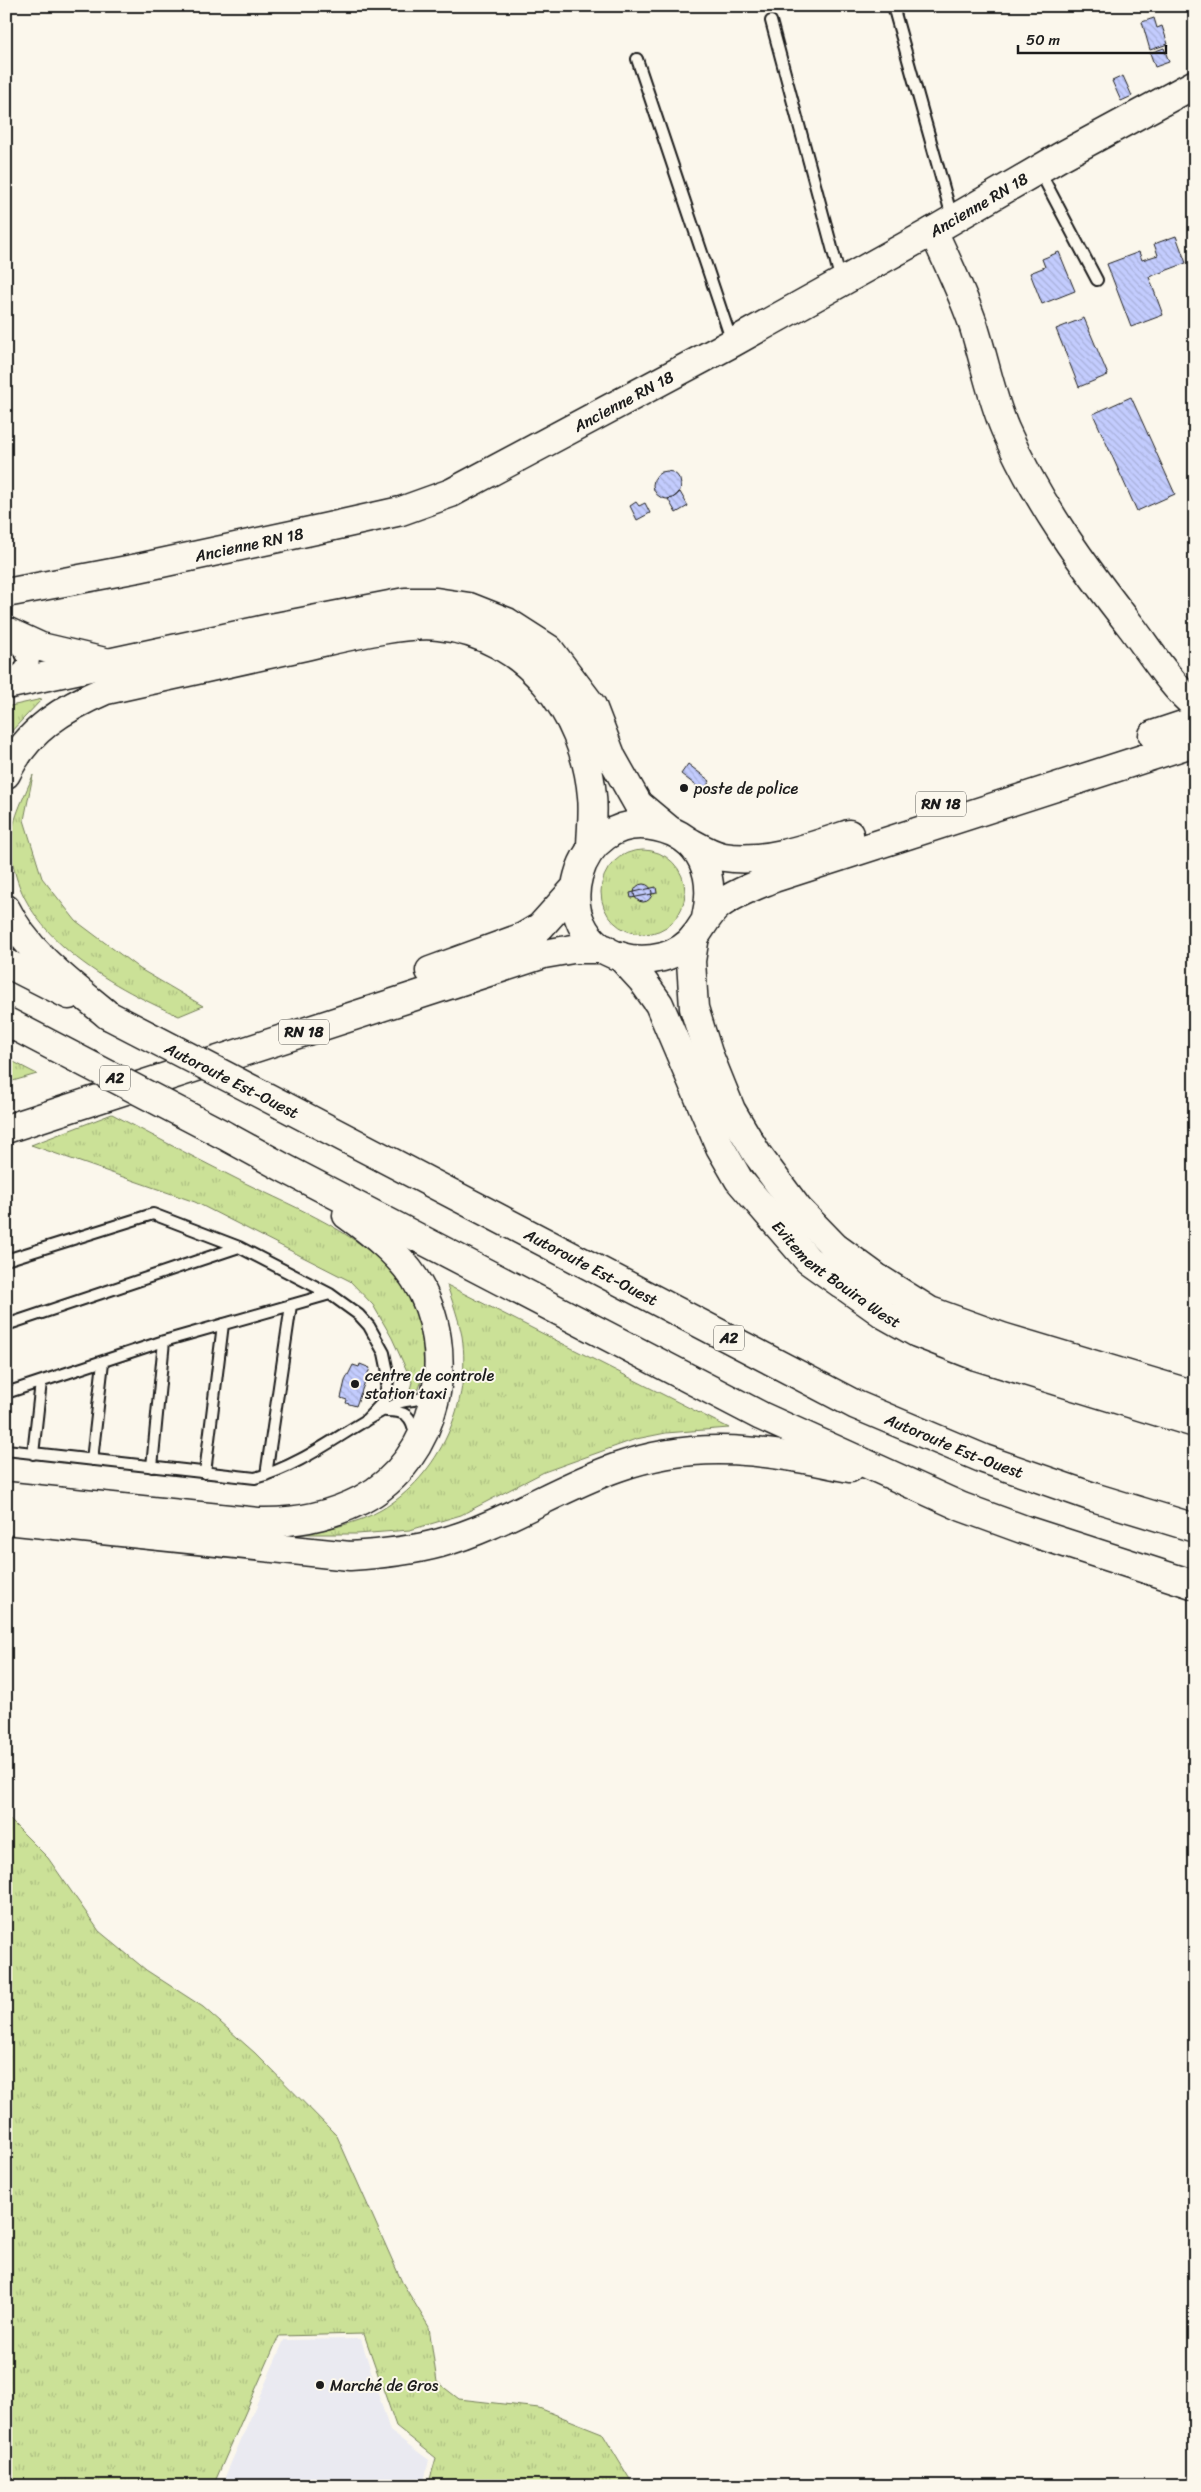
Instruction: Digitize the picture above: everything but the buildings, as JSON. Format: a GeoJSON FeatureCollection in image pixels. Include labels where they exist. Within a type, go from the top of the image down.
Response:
{"type":"FeatureCollection","features":[{"type":"Feature","properties":{"kind":"main road","name":"Ancienne RN 18"},"geometry":{"type":"LineString","coordinates":[[6,593],[138,568],[401,511],[450,493],[495,471],[732,343],[1038,170],[1195,84]]}},
{"type":"Feature","properties":{"kind":"main road"},"geometry":{"type":"LineString","coordinates":[[943,225],[957,281],[972,323],[990,389],[1005,428],[1030,480],[1080,559],[1190,700],[1185,714],[1187,730]]}},
{"type":"Feature","properties":{"kind":"main road"},"geometry":{"type":"LineString","coordinates":[[8,685],[405,602],[436,602],[469,607],[507,622],[549,649],[592,706],[612,758],[638,804],[678,835],[701,857],[709,876],[711,898],[701,927],[680,950],[661,958],[640,960],[612,953],[591,937],[581,922],[576,906],[575,888],[580,867],[590,849],[607,835],[626,827],[648,825],[678,835]]}},
{"type":"Feature","properties":{"kind":"main road"},"geometry":{"type":"LineString","coordinates":[[6,774],[29,739],[48,720],[73,704],[106,690],[336,640],[412,626],[438,625],[464,630],[504,648],[531,667],[555,693],[575,727],[582,748],[592,795],[590,849]]}},
{"type":"Feature","properties":{"kind":"main road"},"geometry":{"type":"LineString","coordinates":[[6,631],[41,647],[109,663]]}},
{"type":"Feature","properties":{"kind":"main road","name":"RN 18"},"geometry":{"type":"LineString","coordinates":[[678,835],[722,857],[754,858],[778,854],[844,836],[1187,730]]}},
{"type":"Feature","properties":{"kind":"main road","name":"RN 18"},"geometry":{"type":"LineString","coordinates":[[701,927],[732,896],[774,878],[1187,730]]}},
{"type":"Feature","properties":{"kind":"main road","name":"RN 18"},"geometry":{"type":"LineString","coordinates":[[6,1110],[211,1045],[504,946],[540,927],[575,888]]}},
{"type":"Feature","properties":{"kind":"main road"},"geometry":{"type":"LineString","coordinates":[[6,909],[22,936],[36,952],[108,1016]]}},
{"type":"Feature","properties":{"kind":"main road","name":"Evitement Bouira West"},"geometry":{"type":"LineString","coordinates":[[701,927],[691,961],[694,1008],[708,1053],[731,1110],[757,1154],[798,1209],[835,1247],[876,1277],[930,1311],[1002,1337],[1195,1395]]}},
{"type":"Feature","properties":{"kind":"main road","name":"RN 18"},"geometry":{"type":"LineString","coordinates":[[6,1128],[544,954],[574,949],[612,953]]}},
{"type":"Feature","properties":{"kind":"main road","name":"Evitement Bouira West"},"geometry":{"type":"LineString","coordinates":[[612,953],[642,980],[659,1004],[720,1147],[739,1180],[808,1260],[885,1315],[917,1332],[976,1356],[1195,1424]]}},
{"type":"Feature","properties":{"kind":"main road","name":"Autoroute Est-Ouest"},"geometry":{"type":"LineString","coordinates":[[6,963],[856,1405],[984,1459],[1093,1497],[1195,1528]]}},
{"type":"Feature","properties":{"kind":"main road","name":"A2"},"geometry":{"type":"LineString","coordinates":[[7,1022],[761,1416],[962,1507],[1025,1530],[1195,1585]]}},
{"type":"Feature","properties":{"kind":"main road"},"geometry":{"type":"LineString","coordinates":[[6,1496],[258,1522],[301,1521],[322,1516],[361,1500],[393,1475],[415,1446],[435,1402],[440,1372],[437,1333],[429,1305],[415,1279],[397,1256],[376,1237],[286,1169]]}},
{"type":"Feature","properties":{"kind":"main road"},"geometry":{"type":"LineString","coordinates":[[6,1520],[350,1556],[392,1553],[441,1543],[497,1521],[554,1493],[619,1466],[682,1452],[718,1449],[761,1451],[899,1478]]}},
{"type":"Feature","properties":{"kind":"street"},"geometry":{"type":"LineString","coordinates":[[6,631],[25,651],[29,660],[26,670],[8,685]]}},
{"type":"Feature","properties":{"kind":"lane"},"geometry":{"type":"LineString","coordinates":[[893,6],[943,225]]}},
{"type":"Feature","properties":{"kind":"lane"},"geometry":{"type":"LineString","coordinates":[[772,21],[841,282]]}},
{"type":"Feature","properties":{"kind":"lane"},"geometry":{"type":"LineString","coordinates":[[637,59],[732,343]]}},
{"type":"Feature","properties":{"kind":"lane"},"geometry":{"type":"LineString","coordinates":[[1038,170],[1097,280]]}},
{"type":"Feature","properties":{"kind":"lane"},"geometry":{"type":"LineString","coordinates":[[6,1260],[153,1214],[239,1248],[330,1294],[364,1321],[377,1338],[384,1353],[389,1377],[387,1390],[383,1402],[364,1422]]}},
{"type":"Feature","properties":{"kind":"lane"},"geometry":{"type":"LineString","coordinates":[[6,1325],[239,1248]]}},
{"type":"Feature","properties":{"kind":"lane"},"geometry":{"type":"LineString","coordinates":[[6,1393],[164,1341],[330,1294]]}},
{"type":"Feature","properties":{"kind":"lane"},"geometry":{"type":"LineString","coordinates":[[266,1475],[291,1305]]}},
{"type":"Feature","properties":{"kind":"lane"},"geometry":{"type":"LineString","coordinates":[[205,1473],[223,1324]]}},
{"type":"Feature","properties":{"kind":"lane"},"geometry":{"type":"LineString","coordinates":[[152,1467],[164,1341]]}},
{"type":"Feature","properties":{"kind":"lane"},"geometry":{"type":"LineString","coordinates":[[92,1460],[103,1362]]}},
{"type":"Feature","properties":{"kind":"lane"},"geometry":{"type":"LineString","coordinates":[[6,1450],[244,1477],[266,1475],[289,1465],[397,1403],[421,1399],[428,1392],[440,1372]]}},
{"type":"Feature","properties":{"kind":"lane"},"geometry":{"type":"LineString","coordinates":[[34,1454],[41,1382]]}},
{"type":"Feature","properties":{"kind":"lane"},"geometry":{"type":"LineString","coordinates":[[386,1411],[399,1411],[407,1415],[415,1433],[415,1446]]}},
{"type":"Feature","properties":{"kind":"shaded area","name":"Marché de Gros"},"geometry":{"type":"Polygon","coordinates":[[[361,2339],[390,2431],[429,2460],[423,2486],[221,2486],[284,2340],[361,2339]]]}},
{"type":"Feature","properties":{"kind":"green space"},"geometry":{"type":"Polygon","coordinates":[[[42,699],[6,737],[6,707],[42,699]]]}},
{"type":"Feature","properties":{"kind":"green space"},"geometry":{"type":"Polygon","coordinates":[[[33,775],[24,820],[42,878],[76,921],[140,969],[203,1006],[179,1016],[124,989],[96,972],[70,953],[47,931],[29,906],[16,878],[11,847],[15,819],[33,775]]]}},
{"type":"Feature","properties":{"kind":"green space"},"geometry":{"type":"Polygon","coordinates":[[[643,850],[666,857],[678,869],[685,892],[678,915],[666,927],[643,934],[620,927],[608,915],[601,892],[608,869],[620,857],[643,850]]]}},
{"type":"Feature","properties":{"kind":"green space"},"geometry":{"type":"Polygon","coordinates":[[[6,1058],[37,1074],[6,1083],[6,1058]]]}},
{"type":"Feature","properties":{"kind":"green space"},"geometry":{"type":"Polygon","coordinates":[[[112,1114],[329,1224],[369,1251],[387,1267],[409,1295],[419,1321],[424,1349],[424,1363],[419,1389],[409,1393],[412,1382],[392,1338],[373,1305],[350,1281],[195,1202],[31,1145],[112,1114]]]}},
{"type":"Feature","properties":{"kind":"green space"},"geometry":{"type":"Polygon","coordinates":[[[447,1285],[729,1428],[666,1433],[636,1439],[544,1472],[461,1515],[410,1530],[357,1534],[301,1534],[352,1522],[381,1510],[402,1495],[420,1478],[435,1457],[447,1435],[456,1411],[462,1386],[464,1361],[461,1330],[447,1285]]]}},
{"type":"Feature","properties":{"kind":"green space"},"geometry":{"type":"Polygon","coordinates":[[[6,1816],[48,1858],[99,1931],[146,1970],[203,2007],[255,2053],[337,2136],[402,2282],[429,2327],[437,2382],[459,2399],[539,2408],[602,2433],[634,2486],[428,2486],[436,2458],[396,2426],[364,2334],[279,2336],[213,2486],[6,2486],[6,1816]]]}},
{"type":"Feature","properties":{"kind":"place","name":"poste de police"},"geometry":{"type":"Point","coordinates":[684,788]}},
{"type":"Feature","properties":{"kind":"place","name":"centre de controle station taxi"},"geometry":{"type":"Point","coordinates":[355,1384]}},
{"type":"Feature","properties":{"kind":"place","name":"Marché de Gros"},"geometry":{"type":"Point","coordinates":[320,2385]}}]}
